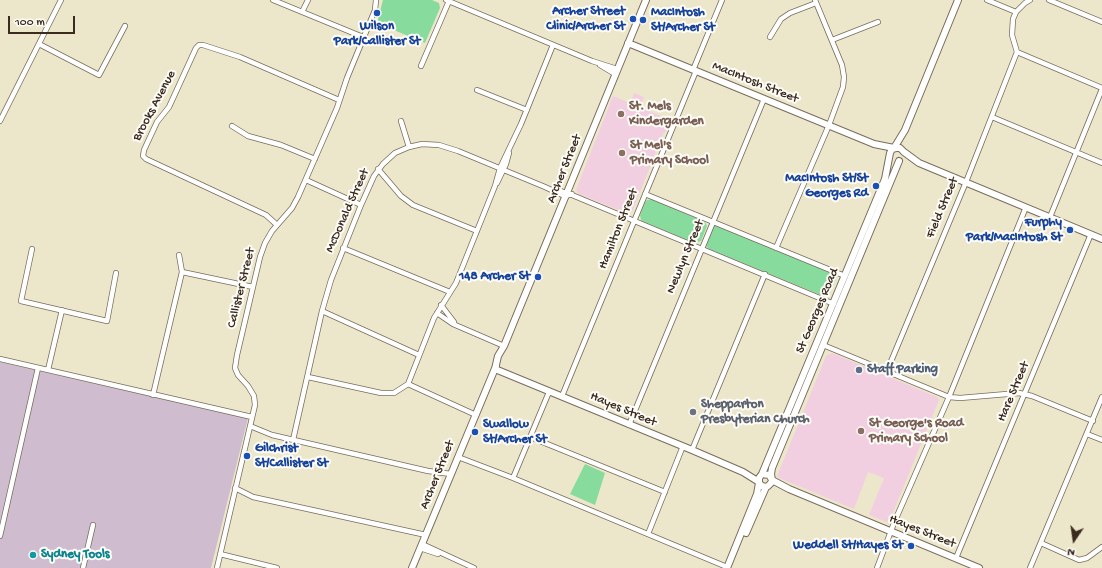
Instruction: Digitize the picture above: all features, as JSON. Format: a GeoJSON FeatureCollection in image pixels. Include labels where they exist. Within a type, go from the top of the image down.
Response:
{"type":"FeatureCollection","features":[{"type":"Feature","properties":{"kind":"street"},"geometry":{"type":"LineString","coordinates":[[0,121],[61,0]]}},
{"type":"Feature","properties":{"kind":"street"},"geometry":{"type":"LineString","coordinates":[[273,0],[363,38]]}},
{"type":"Feature","properties":{"kind":"street"},"geometry":{"type":"LineString","coordinates":[[302,12],[308,0]]}},
{"type":"Feature","properties":{"kind":"street","name":"Archer Street"},"geometry":{"type":"LineString","coordinates":[[412,568],[476,415],[497,358],[504,346],[568,194],[616,71],[646,0]]}},
{"type":"Feature","properties":{"kind":"street","name":"Hamilton Street"},"geometry":{"type":"LineString","coordinates":[[562,396],[646,194],[722,0]]}},
{"type":"Feature","properties":{"kind":"street"},"geometry":{"type":"LineString","coordinates":[[919,163],[893,160],[890,155],[891,151],[905,130],[958,0]]}},
{"type":"Feature","properties":{"kind":"street"},"geometry":{"type":"LineString","coordinates":[[987,0],[1016,12]]}},
{"type":"Feature","properties":{"kind":"street"},"geometry":{"type":"LineString","coordinates":[[1030,0],[1016,12],[1013,19],[1012,35],[1017,52],[1102,88],[1050,217]]}},
{"type":"Feature","properties":{"kind":"street"},"geometry":{"type":"LineString","coordinates":[[1049,0],[1102,22]]}},
{"type":"Feature","properties":{"kind":"street","name":"Callister Street"},"geometry":{"type":"LineString","coordinates":[[216,568],[255,405],[254,396],[248,386],[238,376],[235,368],[260,257],[265,243],[277,225],[292,208],[306,180],[375,10],[376,1]]}},
{"type":"Feature","properties":{"kind":"street"},"geometry":{"type":"LineString","coordinates":[[421,66],[448,1],[616,71]]}},
{"type":"Feature","properties":{"kind":"street"},"geometry":{"type":"LineString","coordinates":[[770,37],[781,19],[790,13],[816,2],[842,65],[844,77],[844,87],[829,126],[776,248]]}},
{"type":"Feature","properties":{"kind":"street"},"geometry":{"type":"LineString","coordinates":[[832,40],[878,22]]}},
{"type":"Feature","properties":{"kind":"street"},"geometry":{"type":"LineString","coordinates":[[39,44],[99,76],[125,26]]}},
{"type":"Feature","properties":{"kind":"street","name":"MacIntosh Street"},"geometry":{"type":"LineString","coordinates":[[628,43],[874,144],[894,148]]}},
{"type":"Feature","properties":{"kind":"street","name":"Brooks Avenue"},"geometry":{"type":"LineString","coordinates":[[277,225],[266,215],[146,159],[143,156],[144,150],[157,122],[169,108],[196,48],[199,45],[240,57],[339,100]]}},
{"type":"Feature","properties":{"kind":"street"},"geometry":{"type":"LineString","coordinates":[[308,377],[382,393],[394,393],[408,384],[437,313],[456,283],[553,45]]}},
{"type":"Feature","properties":{"kind":"street","name":"Field Street"},"geometry":{"type":"LineString","coordinates":[[887,371],[966,182],[1017,52]]}},
{"type":"Feature","properties":{"kind":"street"},"geometry":{"type":"LineString","coordinates":[[477,90],[527,110]]}},
{"type":"Feature","properties":{"kind":"street","name":"Newlyn Street"},"geometry":{"type":"LineString","coordinates":[[629,425],[764,99]]}},
{"type":"Feature","properties":{"kind":"street"},"geometry":{"type":"LineString","coordinates":[[992,117],[1102,163]]}},
{"type":"Feature","properties":{"kind":"street"},"geometry":{"type":"LineString","coordinates":[[401,121],[409,147]]}},
{"type":"Feature","properties":{"kind":"street"},"geometry":{"type":"LineString","coordinates":[[232,126],[248,136],[282,145],[315,159]]}},
{"type":"Feature","properties":{"kind":"street"},"geometry":{"type":"LineString","coordinates":[[900,161],[903,158],[902,145],[905,130]]}},
{"type":"Feature","properties":{"kind":"street","name":"McDonald Street"},"geometry":{"type":"LineString","coordinates":[[294,440],[322,311],[331,280],[343,248],[378,169],[395,153],[409,147],[422,144],[439,145],[546,187],[568,194],[701,248],[764,274],[834,308]]}},
{"type":"Feature","properties":{"kind":"street","name":"MacIntosh Street"},"geometry":{"type":"LineString","coordinates":[[874,144],[890,155]]}},
{"type":"Feature","properties":{"kind":"street"},"geometry":{"type":"LineString","coordinates":[[894,148],[898,148],[919,163],[1102,239]]}},
{"type":"Feature","properties":{"kind":"street","name":"St Georges Road"},"geometry":{"type":"LineString","coordinates":[[875,212],[885,179],[890,155]]}},
{"type":"Feature","properties":{"kind":"street","name":"St Georges Road"},"geometry":{"type":"LineString","coordinates":[[762,475],[771,463],[875,212],[900,161]]}},
{"type":"Feature","properties":{"kind":"street"},"geometry":{"type":"LineString","coordinates":[[378,169],[401,196],[413,205],[477,231]]}},
{"type":"Feature","properties":{"kind":"street"},"geometry":{"type":"LineString","coordinates":[[306,180],[361,205]]}},
{"type":"Feature","properties":{"kind":"street"},"geometry":{"type":"LineString","coordinates":[[646,194],[848,277]]}},
{"type":"Feature","properties":{"kind":"street"},"geometry":{"type":"LineString","coordinates":[[877,568],[900,517],[900,513],[1026,207]]}},
{"type":"Feature","properties":{"kind":"street","name":"Hare Street"},"geometry":{"type":"LineString","coordinates":[[956,558],[1091,234]]}},
{"type":"Feature","properties":{"kind":"street"},"geometry":{"type":"LineString","coordinates":[[343,248],[450,292]]}},
{"type":"Feature","properties":{"kind":"street"},"geometry":{"type":"LineString","coordinates":[[32,249],[21,301],[107,321],[116,273]]}},
{"type":"Feature","properties":{"kind":"street"},"geometry":{"type":"LineString","coordinates":[[153,395],[182,272],[179,255]]}},
{"type":"Feature","properties":{"kind":"street"},"geometry":{"type":"LineString","coordinates":[[182,272],[253,287]]}},
{"type":"Feature","properties":{"kind":"street"},"geometry":{"type":"LineString","coordinates":[[692,450],[764,274]]}},
{"type":"Feature","properties":{"kind":"street"},"geometry":{"type":"LineString","coordinates":[[442,305],[457,327]]}},
{"type":"Feature","properties":{"kind":"street"},"geometry":{"type":"LineString","coordinates":[[48,370],[62,310]]}},
{"type":"Feature","properties":{"kind":"street"},"geometry":{"type":"LineString","coordinates":[[322,311],[419,355]]}},
{"type":"Feature","properties":{"kind":"street"},"geometry":{"type":"LineString","coordinates":[[437,313],[457,327],[504,346]]}},
{"type":"Feature","properties":{"kind":"street"},"geometry":{"type":"LineString","coordinates":[[820,344],[948,397],[960,398],[1017,393],[1025,394],[1093,421]]}},
{"type":"Feature","properties":{"kind":"street"},"geometry":{"type":"LineString","coordinates":[[0,359],[252,417]]}},
{"type":"Feature","properties":{"kind":"street"},"geometry":{"type":"LineString","coordinates":[[0,536],[38,368]]}},
{"type":"Feature","properties":{"kind":"street","name":"Hayes Street"},"geometry":{"type":"LineString","coordinates":[[494,369],[683,446],[743,472],[759,482]]}},
{"type":"Feature","properties":{"kind":"street"},"geometry":{"type":"LineString","coordinates":[[408,384],[476,415]]}},
{"type":"Feature","properties":{"kind":"street"},"geometry":{"type":"LineString","coordinates":[[513,478],[549,392]]}},
{"type":"Feature","properties":{"kind":"street"},"geometry":{"type":"LineString","coordinates":[[1032,567],[1102,397]]}},
{"type":"Feature","properties":{"kind":"street"},"geometry":{"type":"LineString","coordinates":[[250,428],[272,435],[450,477]]}},
{"type":"Feature","properties":{"kind":"street"},"geometry":{"type":"LineString","coordinates":[[1087,434],[1102,440]]}},
{"type":"Feature","properties":{"kind":"street"},"geometry":{"type":"LineString","coordinates":[[530,437],[665,492]]}},
{"type":"Feature","properties":{"kind":"street"},"geometry":{"type":"LineString","coordinates":[[648,534],[683,446]]}},
{"type":"Feature","properties":{"kind":"street"},"geometry":{"type":"LineString","coordinates":[[458,456],[729,568],[758,499],[766,487],[770,484],[772,479],[769,475],[762,475],[759,478],[758,499]]}},
{"type":"Feature","properties":{"kind":"street","name":"St Georges Road"},"geometry":{"type":"LineString","coordinates":[[771,463],[772,479]]}},
{"type":"Feature","properties":{"kind":"street","name":"Hayes Street"},"geometry":{"type":"LineString","coordinates":[[743,472],[762,475]]}},
{"type":"Feature","properties":{"kind":"street","name":"Hayes Street"},"geometry":{"type":"LineString","coordinates":[[772,479],[789,489],[979,568]]}},
{"type":"Feature","properties":{"kind":"street"},"geometry":{"type":"LineString","coordinates":[[759,482],[762,486],[766,487]]}},
{"type":"Feature","properties":{"kind":"street","name":"Hayes Street"},"geometry":{"type":"LineString","coordinates":[[766,487],[789,489]]}},
{"type":"Feature","properties":{"kind":"street"},"geometry":{"type":"LineString","coordinates":[[234,491],[253,497],[401,530],[444,555],[474,568]]}},
{"type":"Feature","properties":{"kind":"street"},"geometry":{"type":"LineString","coordinates":[[83,568],[93,525]]}},
{"type":"Feature","properties":{"kind":"street"},"geometry":{"type":"LineString","coordinates":[[1041,543],[1079,560],[1087,558],[1102,547]]}},
{"type":"Feature","properties":{"kind":"street"},"geometry":{"type":"LineString","coordinates":[[220,554],[277,568]]}},
{"type":"Feature","properties":{"kind":"shaded area","name":"St Mel's Primary School"},"geometry":{"type":"Polygon","coordinates":[[[634,93],[644,97],[640,107],[671,120],[663,134],[632,212],[626,213],[579,194],[576,190],[613,96],[630,103],[634,93]]]}},
{"type":"Feature","properties":{"kind":"shaded area","name":"St George's Road Primary School"},"geometry":{"type":"Polygon","coordinates":[[[832,353],[937,397],[939,400],[890,520],[887,522],[869,515],[884,478],[868,472],[854,509],[777,476],[826,356],[832,353]]]}},
{"type":"Feature","properties":{"kind":"shaded area"},"geometry":{"type":"Polygon","coordinates":[[[0,362],[248,418],[211,568],[0,568],[0,362]]]}},
{"type":"Feature","properties":{"kind":"green space"},"geometry":{"type":"Polygon","coordinates":[[[383,0],[432,0],[439,3],[440,8],[425,43],[377,23],[383,0]]]}},
{"type":"Feature","properties":{"kind":"green space"},"geometry":{"type":"Polygon","coordinates":[[[652,199],[705,222],[707,226],[701,241],[695,243],[642,221],[640,215],[645,202],[652,199]]]}},
{"type":"Feature","properties":{"kind":"green space"},"geometry":{"type":"Polygon","coordinates":[[[716,225],[836,274],[837,276],[828,298],[709,249],[706,246],[706,243],[712,228],[716,225]]]}},
{"type":"Feature","properties":{"kind":"green space"},"geometry":{"type":"Polygon","coordinates":[[[585,464],[605,473],[595,505],[570,494],[585,464]]]}},
{"type":"Feature","properties":{"kind":"place","name":"Wilson Park/Callister St"},"geometry":{"type":"Point","coordinates":[377,13]}},
{"type":"Feature","properties":{"kind":"place","name":"Archer Street Clinic/Archer St"},"geometry":{"type":"Point","coordinates":[633,19]}},
{"type":"Feature","properties":{"kind":"place","name":"MacIntosh St/Archer St"},"geometry":{"type":"Point","coordinates":[643,20]}},
{"type":"Feature","properties":{"kind":"place","name":"St. Mels Kindergarden"},"geometry":{"type":"Point","coordinates":[621,114]}},
{"type":"Feature","properties":{"kind":"place","name":"St Mel's Primary School"},"geometry":{"type":"Point","coordinates":[622,153]}},
{"type":"Feature","properties":{"kind":"place","name":"MacIntosh St/St Georges Rd"},"geometry":{"type":"Point","coordinates":[876,186]}},
{"type":"Feature","properties":{"kind":"place","name":"Furphy Park/MacIntosh St"},"geometry":{"type":"Point","coordinates":[1070,230]}},
{"type":"Feature","properties":{"kind":"place","name":"148 Archer St"},"geometry":{"type":"Point","coordinates":[538,277]}},
{"type":"Feature","properties":{"kind":"place","name":"Staff Parking"},"geometry":{"type":"Point","coordinates":[859,370]}},
{"type":"Feature","properties":{"kind":"place","name":"Shepparton Presbyterian Church"},"geometry":{"type":"Point","coordinates":[693,412]}},
{"type":"Feature","properties":{"kind":"place","name":"St George's Road Primary School"},"geometry":{"type":"Point","coordinates":[861,431]}},
{"type":"Feature","properties":{"kind":"place","name":"Swallow St/Archer St"},"geometry":{"type":"Point","coordinates":[475,432]}},
{"type":"Feature","properties":{"kind":"place","name":"Gilchrist St/Callister St"},"geometry":{"type":"Point","coordinates":[247,456]}},
{"type":"Feature","properties":{"kind":"place","name":"Weddell St/Hayes St"},"geometry":{"type":"Point","coordinates":[911,546]}},
{"type":"Feature","properties":{"kind":"place","name":"Sydney Tools"},"geometry":{"type":"Point","coordinates":[33,555]}}]}
